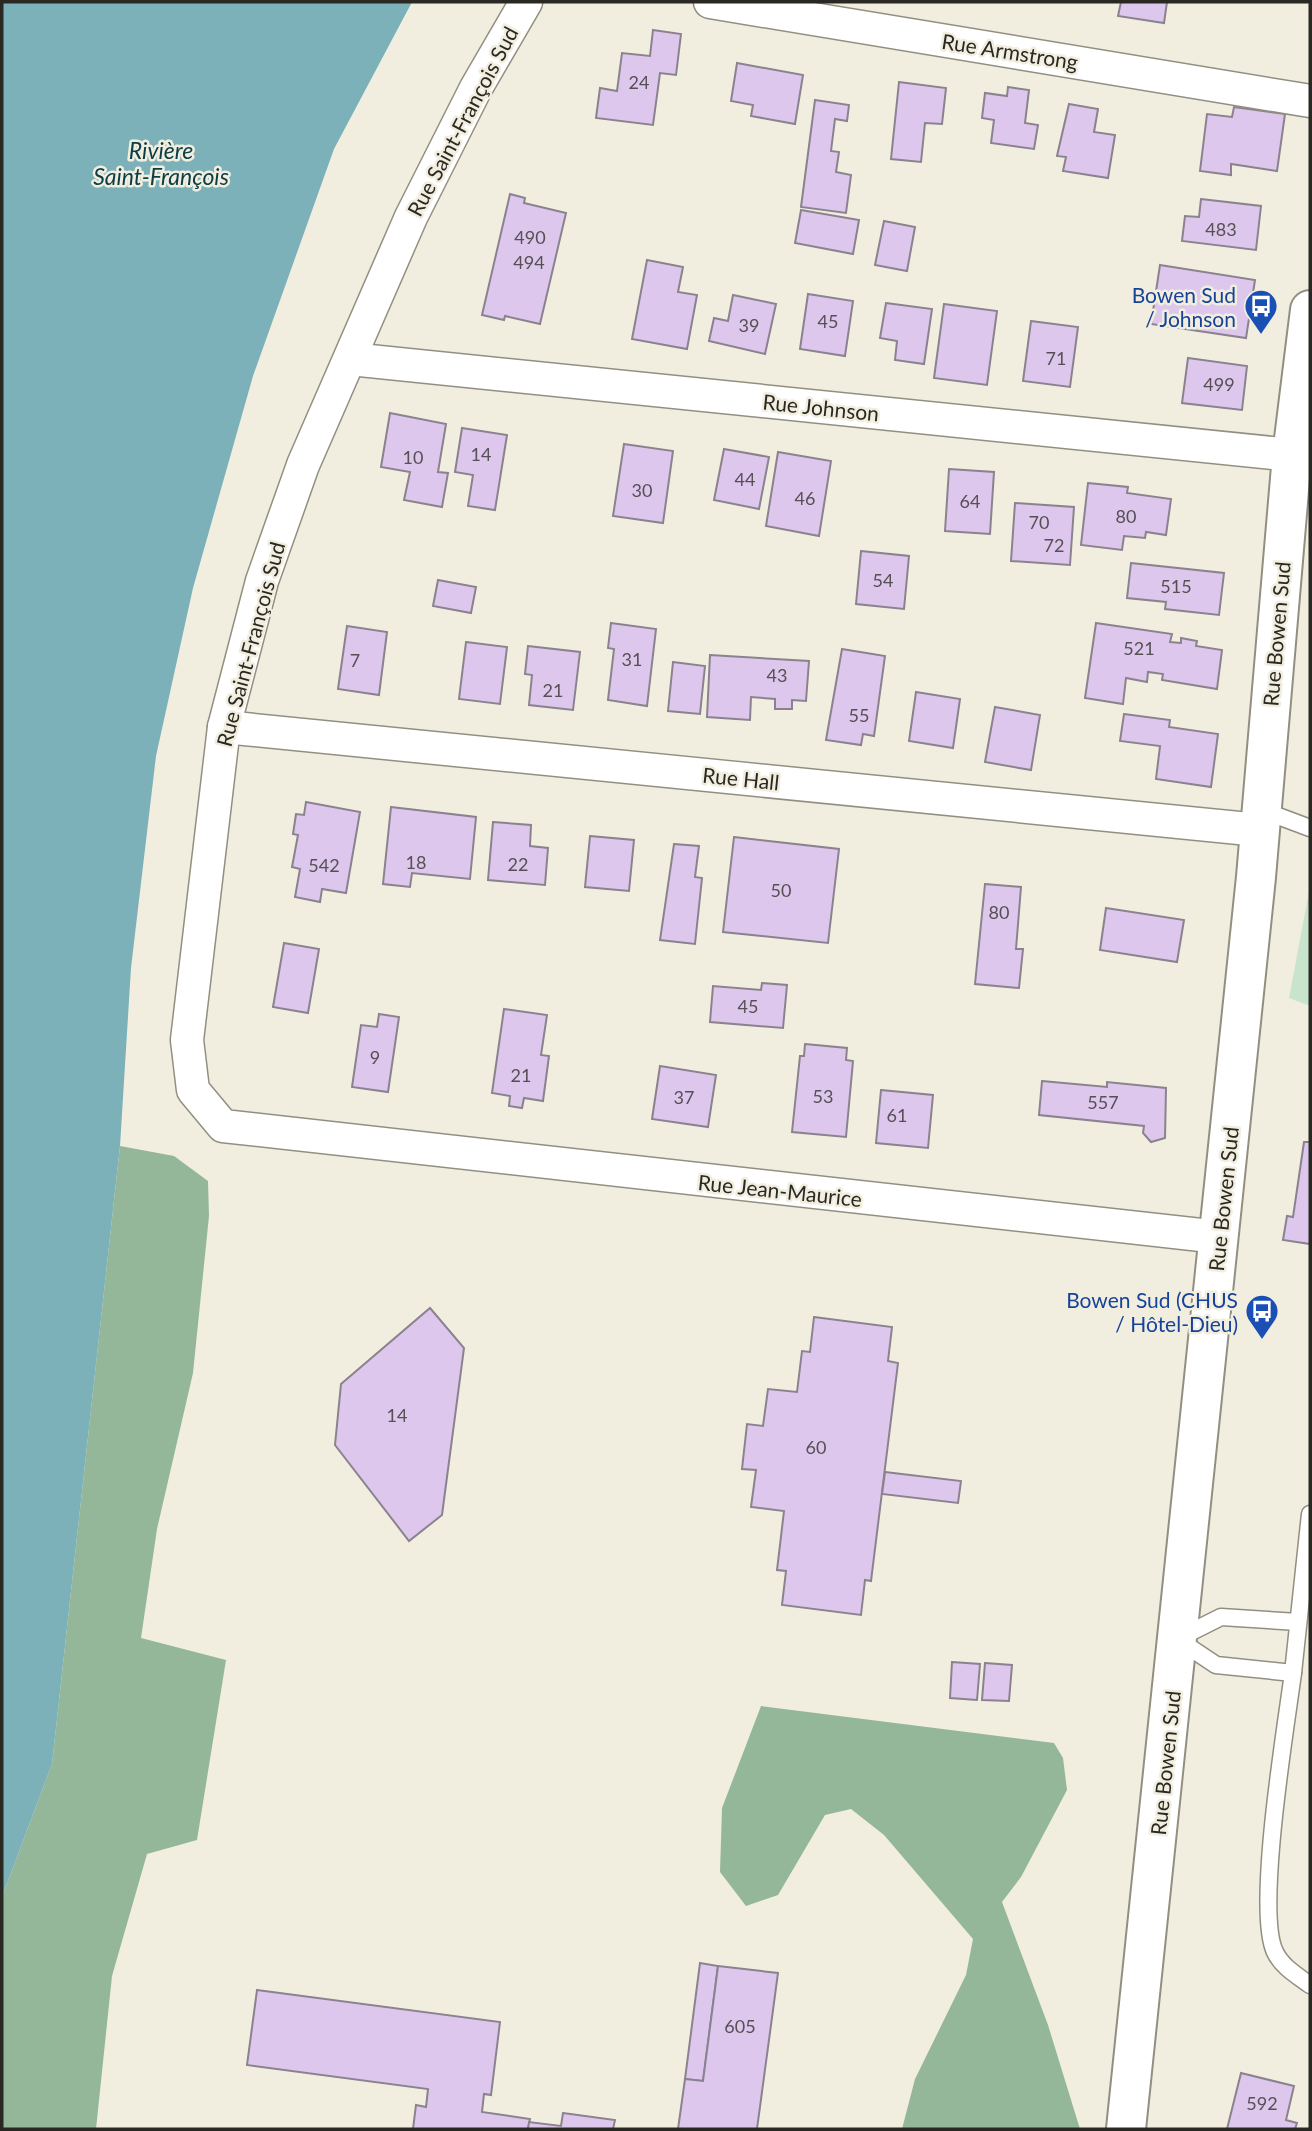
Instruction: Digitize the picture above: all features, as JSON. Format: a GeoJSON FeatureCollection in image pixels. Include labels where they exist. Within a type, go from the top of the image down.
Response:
{"type":"FeatureCollection","features":[{"type":"Feature","properties":{"kind":"street","name":"Rue Saint-François Sud"},"geometry":{"type":"LineString","coordinates":[[341,1142],[223,1126],[193,1090],[187,1040],[223,727],[262,581],[303,465],[417,205],[476,88],[526,2]]}},
{"type":"Feature","properties":{"kind":"street","name":"Rue Armstrong"},"geometry":{"type":"LineString","coordinates":[[710,2],[1310,101]]}},
{"type":"Feature","properties":{"kind":"street","name":"Rue Bowen Sud"},"geometry":{"type":"LineString","coordinates":[[1126,2129],[1219,1237],[1292,455],[1305,396],[1310,310]]}},
{"type":"Feature","properties":{"kind":"street","name":"Rue Johnson"},"geometry":{"type":"LineString","coordinates":[[350,359],[1292,455]]}},
{"type":"Feature","properties":{"kind":"street","name":"Rue Hall"},"geometry":{"type":"LineString","coordinates":[[223,727],[1259,819]]}},
{"type":"Feature","properties":{"kind":"street","name":"Rue Jean-Maurice"},"geometry":{"type":"LineString","coordinates":[[341,1142],[1219,1237]]}},
{"type":"Feature","properties":{"kind":"lane"},"geometry":{"type":"LineString","coordinates":[[1259,819],[1310,828]]}},
{"type":"Feature","properties":{"kind":"lane"},"geometry":{"type":"LineString","coordinates":[[1310,1514],[1269,1881],[1270,1932],[1275,1953],[1291,1972],[1310,1985]]}},
{"type":"Feature","properties":{"kind":"lane"},"geometry":{"type":"LineString","coordinates":[[1293,1673],[1216,1665],[1177,1639],[1221,1617],[1298,1622]]}},
{"type":"Feature","properties":{"kind":"green space"},"geometry":{"type":"Polygon","coordinates":[[[1310,886],[1310,1006],[1289,998],[1310,886]]]}},
{"type":"Feature","properties":{"kind":"green space"},"geometry":{"type":"Polygon","coordinates":[[[120,1146],[174,1156],[208,1181],[209,1216],[193,1373],[157,1529],[141,1638],[226,1660],[197,1840],[147,1854],[112,1976],[96,2129],[2,2129],[2,1897],[52,1764],[120,1146]]]}},
{"type":"Feature","properties":{"kind":"green space"},"geometry":{"type":"Polygon","coordinates":[[[761,1706],[1054,1743],[1063,1758],[1067,1790],[1021,1877],[1002,1902],[1048,2025],[1080,2129],[902,2129],[915,2079],[966,1975],[973,1939],[884,1835],[851,1809],[825,1815],[778,1895],[746,1906],[720,1872],[722,1808],[761,1706]]]}},
{"type":"Feature","properties":{"kind":"water","name":"Rivière Saint-François"},"geometry":{"type":"Polygon","coordinates":[[[2,2],[412,2],[334,149],[253,376],[193,588],[156,756],[131,968],[120,1146],[52,1764],[2,1897],[2,2]]]}},
{"type":"Feature","properties":{"kind":"building"},"geometry":{"type":"Polygon","coordinates":[[[1121,2],[1167,2],[1164,23],[1118,16],[1121,2]]]}},
{"type":"Feature","properties":{"kind":"building"},"geometry":{"type":"Polygon","coordinates":[[[653,30],[681,34],[676,75],[660,73],[653,125],[596,118],[600,88],[617,91],[622,53],[650,56],[653,30]]]}},
{"type":"Feature","properties":{"kind":"building"},"geometry":{"type":"Polygon","coordinates":[[[737,63],[803,75],[795,124],[751,116],[753,105],[731,101],[737,63]]]}},
{"type":"Feature","properties":{"kind":"building"},"geometry":{"type":"Polygon","coordinates":[[[899,82],[946,88],[942,124],[925,123],[921,162],[891,159],[899,82]]]}},
{"type":"Feature","properties":{"kind":"building"},"geometry":{"type":"Polygon","coordinates":[[[1008,87],[1029,90],[1025,123],[1038,125],[1034,149],[991,143],[994,120],[982,118],[985,93],[1007,96],[1008,87]]]}},
{"type":"Feature","properties":{"kind":"building"},"geometry":{"type":"Polygon","coordinates":[[[815,100],[849,105],[847,121],[835,119],[831,151],[839,152],[836,172],[851,175],[846,213],[801,207],[815,100]]]}},
{"type":"Feature","properties":{"kind":"building"},"geometry":{"type":"Polygon","coordinates":[[[1069,104],[1098,109],[1094,132],[1115,135],[1108,178],[1063,171],[1066,157],[1057,156],[1069,104]]]}},
{"type":"Feature","properties":{"kind":"building"},"geometry":{"type":"Polygon","coordinates":[[[1234,107],[1285,114],[1277,171],[1231,164],[1231,175],[1200,171],[1207,114],[1232,117],[1234,107]]]}},
{"type":"Feature","properties":{"kind":"building"},"geometry":{"type":"Polygon","coordinates":[[[510,194],[525,198],[524,203],[566,213],[540,324],[505,316],[504,320],[482,315],[510,194]]]}},
{"type":"Feature","properties":{"kind":"building"},"geometry":{"type":"Polygon","coordinates":[[[1201,199],[1261,206],[1256,250],[1182,241],[1185,216],[1199,217],[1201,199]]]}},
{"type":"Feature","properties":{"kind":"building"},"geometry":{"type":"Polygon","coordinates":[[[801,210],[859,220],[853,254],[795,243],[801,210]]]}},
{"type":"Feature","properties":{"kind":"building"},"geometry":{"type":"Polygon","coordinates":[[[884,221],[915,227],[907,271],[875,265],[884,221]]]}},
{"type":"Feature","properties":{"kind":"building"},"geometry":{"type":"Polygon","coordinates":[[[647,260],[683,267],[678,292],[697,295],[687,349],[632,339],[647,260]]]}},
{"type":"Feature","properties":{"kind":"building"},"geometry":{"type":"Polygon","coordinates":[[[1160,265],[1255,280],[1246,338],[1151,324],[1160,265]]]}},
{"type":"Feature","properties":{"kind":"building"},"geometry":{"type":"Polygon","coordinates":[[[808,294],[853,301],[845,356],[800,349],[808,294]]]}},
{"type":"Feature","properties":{"kind":"building"},"geometry":{"type":"Polygon","coordinates":[[[733,295],[776,304],[765,354],[709,341],[714,318],[728,321],[733,295]]]}},
{"type":"Feature","properties":{"kind":"building"},"geometry":{"type":"Polygon","coordinates":[[[886,303],[932,309],[924,364],[895,360],[897,341],[880,338],[886,303]]]}},
{"type":"Feature","properties":{"kind":"building"},"geometry":{"type":"Polygon","coordinates":[[[944,304],[997,311],[987,385],[934,378],[944,304]]]}},
{"type":"Feature","properties":{"kind":"building"},"geometry":{"type":"Polygon","coordinates":[[[1031,321],[1078,327],[1070,387],[1023,381],[1031,321]]]}},
{"type":"Feature","properties":{"kind":"building"},"geometry":{"type":"Polygon","coordinates":[[[1188,358],[1247,366],[1242,410],[1182,403],[1188,358]]]}},
{"type":"Feature","properties":{"kind":"building"},"geometry":{"type":"Polygon","coordinates":[[[390,413],[446,424],[438,472],[448,473],[442,507],[404,500],[410,472],[381,467],[390,413]]]}},
{"type":"Feature","properties":{"kind":"building"},"geometry":{"type":"Polygon","coordinates":[[[462,428],[507,435],[495,510],[468,506],[473,475],[455,472],[462,428]]]}},
{"type":"Feature","properties":{"kind":"building"},"geometry":{"type":"Polygon","coordinates":[[[624,444],[673,451],[663,523],[613,516],[624,444]]]}},
{"type":"Feature","properties":{"kind":"building"},"geometry":{"type":"Polygon","coordinates":[[[724,449],[769,457],[759,509],[714,500],[724,449]]]}},
{"type":"Feature","properties":{"kind":"building"},"geometry":{"type":"Polygon","coordinates":[[[778,452],[831,461],[819,536],[766,526],[778,452]]]}},
{"type":"Feature","properties":{"kind":"building"},"geometry":{"type":"Polygon","coordinates":[[[949,469],[994,472],[990,534],[945,531],[949,469]]]}},
{"type":"Feature","properties":{"kind":"building"},"geometry":{"type":"Polygon","coordinates":[[[1088,483],[1128,487],[1127,493],[1171,499],[1166,535],[1146,532],[1145,538],[1124,536],[1122,550],[1081,545],[1088,483]]]}},
{"type":"Feature","properties":{"kind":"building"},"geometry":{"type":"Polygon","coordinates":[[[1015,503],[1074,507],[1070,565],[1011,561],[1015,503]]]}},
{"type":"Feature","properties":{"kind":"building"},"geometry":{"type":"Polygon","coordinates":[[[861,551],[909,556],[904,609],[856,604],[861,551]]]}},
{"type":"Feature","properties":{"kind":"building"},"geometry":{"type":"Polygon","coordinates":[[[1131,563],[1224,573],[1219,615],[1165,609],[1166,602],[1127,598],[1131,563]]]}},
{"type":"Feature","properties":{"kind":"building"},"geometry":{"type":"Polygon","coordinates":[[[438,580],[476,587],[471,613],[433,606],[438,580]]]}},
{"type":"Feature","properties":{"kind":"building"},"geometry":{"type":"Polygon","coordinates":[[[611,623],[656,629],[647,706],[608,700],[614,649],[608,648],[611,623]]]}},
{"type":"Feature","properties":{"kind":"building"},"geometry":{"type":"Polygon","coordinates":[[[1096,623],[1172,634],[1170,642],[1181,643],[1181,638],[1197,641],[1196,646],[1222,650],[1217,689],[1162,680],[1163,674],[1148,672],[1147,682],[1126,678],[1123,704],[1085,698],[1096,623]]]}},
{"type":"Feature","properties":{"kind":"building"},"geometry":{"type":"Polygon","coordinates":[[[347,626],[387,632],[379,695],[338,689],[347,626]]]}},
{"type":"Feature","properties":{"kind":"building"},"geometry":{"type":"Polygon","coordinates":[[[466,642],[507,647],[500,704],[459,699],[466,642]]]}},
{"type":"Feature","properties":{"kind":"building"},"geometry":{"type":"Polygon","coordinates":[[[528,646],[580,652],[573,710],[529,705],[532,675],[525,674],[528,646]]]}},
{"type":"Feature","properties":{"kind":"building"},"geometry":{"type":"Polygon","coordinates":[[[842,649],[885,656],[874,736],[863,734],[861,745],[826,740],[842,649]]]}},
{"type":"Feature","properties":{"kind":"building"},"geometry":{"type":"Polygon","coordinates":[[[710,655],[809,661],[806,701],[792,700],[792,709],[775,709],[775,699],[751,697],[750,720],[707,717],[710,655]]]}},
{"type":"Feature","properties":{"kind":"building"},"geometry":{"type":"Polygon","coordinates":[[[673,662],[705,666],[700,714],[668,711],[673,662]]]}},
{"type":"Feature","properties":{"kind":"building"},"geometry":{"type":"Polygon","coordinates":[[[916,692],[960,699],[953,748],[909,741],[916,692]]]}},
{"type":"Feature","properties":{"kind":"building"},"geometry":{"type":"Polygon","coordinates":[[[995,707],[1040,715],[1031,770],[985,762],[995,707]]]}},
{"type":"Feature","properties":{"kind":"building"},"geometry":{"type":"Polygon","coordinates":[[[1124,714],[1170,720],[1169,727],[1218,734],[1211,787],[1156,779],[1160,746],[1120,741],[1124,714]]]}},
{"type":"Feature","properties":{"kind":"building"},"geometry":{"type":"Polygon","coordinates":[[[306,802],[360,812],[346,893],[322,889],[320,902],[295,897],[300,869],[292,867],[298,835],[293,834],[296,814],[304,815],[306,802]]]}},
{"type":"Feature","properties":{"kind":"building"},"geometry":{"type":"Polygon","coordinates":[[[391,807],[476,817],[470,879],[412,873],[410,887],[383,884],[391,807]]]}},
{"type":"Feature","properties":{"kind":"building"},"geometry":{"type":"Polygon","coordinates":[[[493,822],[531,825],[530,846],[548,848],[545,885],[488,880],[493,822]]]}},
{"type":"Feature","properties":{"kind":"building"},"geometry":{"type":"Polygon","coordinates":[[[590,836],[634,840],[629,891],[585,887],[590,836]]]}},
{"type":"Feature","properties":{"kind":"building"},"geometry":{"type":"Polygon","coordinates":[[[734,837],[839,849],[828,943],[723,932],[734,837]]]}},
{"type":"Feature","properties":{"kind":"building"},"geometry":{"type":"Polygon","coordinates":[[[674,844],[699,846],[695,877],[702,878],[695,944],[660,940],[674,844]]]}},
{"type":"Feature","properties":{"kind":"building"},"geometry":{"type":"Polygon","coordinates":[[[985,884],[1021,887],[1016,949],[1023,949],[1019,988],[975,984],[985,884]]]}},
{"type":"Feature","properties":{"kind":"building"},"geometry":{"type":"Polygon","coordinates":[[[1106,908],[1184,920],[1177,962],[1100,950],[1106,908]]]}},
{"type":"Feature","properties":{"kind":"building"},"geometry":{"type":"Polygon","coordinates":[[[284,943],[319,949],[308,1013],[273,1007],[284,943]]]}},
{"type":"Feature","properties":{"kind":"building"},"geometry":{"type":"Polygon","coordinates":[[[762,983],[787,985],[783,1028],[710,1022],[713,986],[761,990],[762,983]]]}},
{"type":"Feature","properties":{"kind":"building"},"geometry":{"type":"Polygon","coordinates":[[[504,1009],[547,1015],[541,1055],[549,1056],[543,1101],[524,1098],[522,1108],[509,1106],[510,1096],[492,1093],[504,1009]]]}},
{"type":"Feature","properties":{"kind":"building"},"geometry":{"type":"Polygon","coordinates":[[[379,1014],[399,1017],[388,1092],[352,1087],[361,1025],[377,1027],[379,1014]]]}},
{"type":"Feature","properties":{"kind":"building"},"geometry":{"type":"Polygon","coordinates":[[[805,1044],[847,1048],[846,1060],[853,1061],[846,1137],[792,1132],[800,1056],[804,1056],[805,1044]]]}},
{"type":"Feature","properties":{"kind":"building"},"geometry":{"type":"Polygon","coordinates":[[[660,1066],[716,1075],[708,1127],[652,1119],[660,1066]]]}},
{"type":"Feature","properties":{"kind":"building"},"geometry":{"type":"Polygon","coordinates":[[[1042,1081],[1107,1087],[1107,1082],[1166,1088],[1165,1138],[1151,1142],[1143,1133],[1144,1126],[1039,1115],[1042,1081]]]}},
{"type":"Feature","properties":{"kind":"building"},"geometry":{"type":"Polygon","coordinates":[[[881,1090],[933,1095],[928,1148],[876,1143],[881,1090]]]}},
{"type":"Feature","properties":{"kind":"building"},"geometry":{"type":"Polygon","coordinates":[[[1304,1142],[1310,1142],[1310,1244],[1283,1240],[1287,1216],[1293,1217],[1304,1142]]]}},
{"type":"Feature","properties":{"kind":"building"},"geometry":{"type":"Polygon","coordinates":[[[430,1308],[464,1348],[442,1515],[409,1541],[335,1445],[341,1384],[430,1308]]]}},
{"type":"Feature","properties":{"kind":"building"},"geometry":{"type":"Polygon","coordinates":[[[814,1317],[892,1327],[888,1361],[898,1363],[871,1581],[865,1580],[861,1615],[782,1605],[786,1571],[777,1570],[784,1511],[751,1507],[756,1470],[742,1469],[747,1424],[763,1426],[768,1389],[797,1392],[802,1351],[810,1352],[814,1317]]]}},
{"type":"Feature","properties":{"kind":"building"},"geometry":{"type":"Polygon","coordinates":[[[885,1472],[961,1481],[958,1503],[882,1494],[885,1472]]]}},
{"type":"Feature","properties":{"kind":"building"},"geometry":{"type":"Polygon","coordinates":[[[952,1662],[980,1664],[977,1700],[950,1698],[952,1662]]]}},
{"type":"Feature","properties":{"kind":"building"},"geometry":{"type":"Polygon","coordinates":[[[985,1663],[1012,1665],[1009,1701],[982,1700],[985,1663]]]}},
{"type":"Feature","properties":{"kind":"building"},"geometry":{"type":"Polygon","coordinates":[[[700,1963],[718,1966],[703,2081],[685,2079],[700,1963]]]}},
{"type":"Feature","properties":{"kind":"building"},"geometry":{"type":"Polygon","coordinates":[[[718,1966],[778,1973],[757,2129],[678,2129],[685,2079],[703,2081],[718,1966]]]}},
{"type":"Feature","properties":{"kind":"building"},"geometry":{"type":"Polygon","coordinates":[[[257,1990],[500,2022],[491,2095],[484,2094],[482,2112],[530,2119],[528,2129],[413,2129],[416,2105],[426,2107],[428,2089],[247,2065],[257,1990]]]}},
{"type":"Feature","properties":{"kind":"building"},"geometry":{"type":"Polygon","coordinates":[[[1241,2073],[1294,2086],[1286,2120],[1297,2123],[1295,2129],[1227,2129],[1241,2073]]]}},
{"type":"Feature","properties":{"kind":"building"},"geometry":{"type":"Polygon","coordinates":[[[563,2113],[615,2120],[613,2129],[528,2129],[529,2122],[561,2126],[563,2113]]]}},
{"type":"Feature","properties":{"kind":"place","name":"Bowen Sud / Johnson"},"geometry":{"type":"Point","coordinates":[1261,336]}},
{"type":"Feature","properties":{"kind":"place","name":"Bowen Sud (CHUS / Hôtel-Dieu)"},"geometry":{"type":"Point","coordinates":[1262,1341]}}]}
